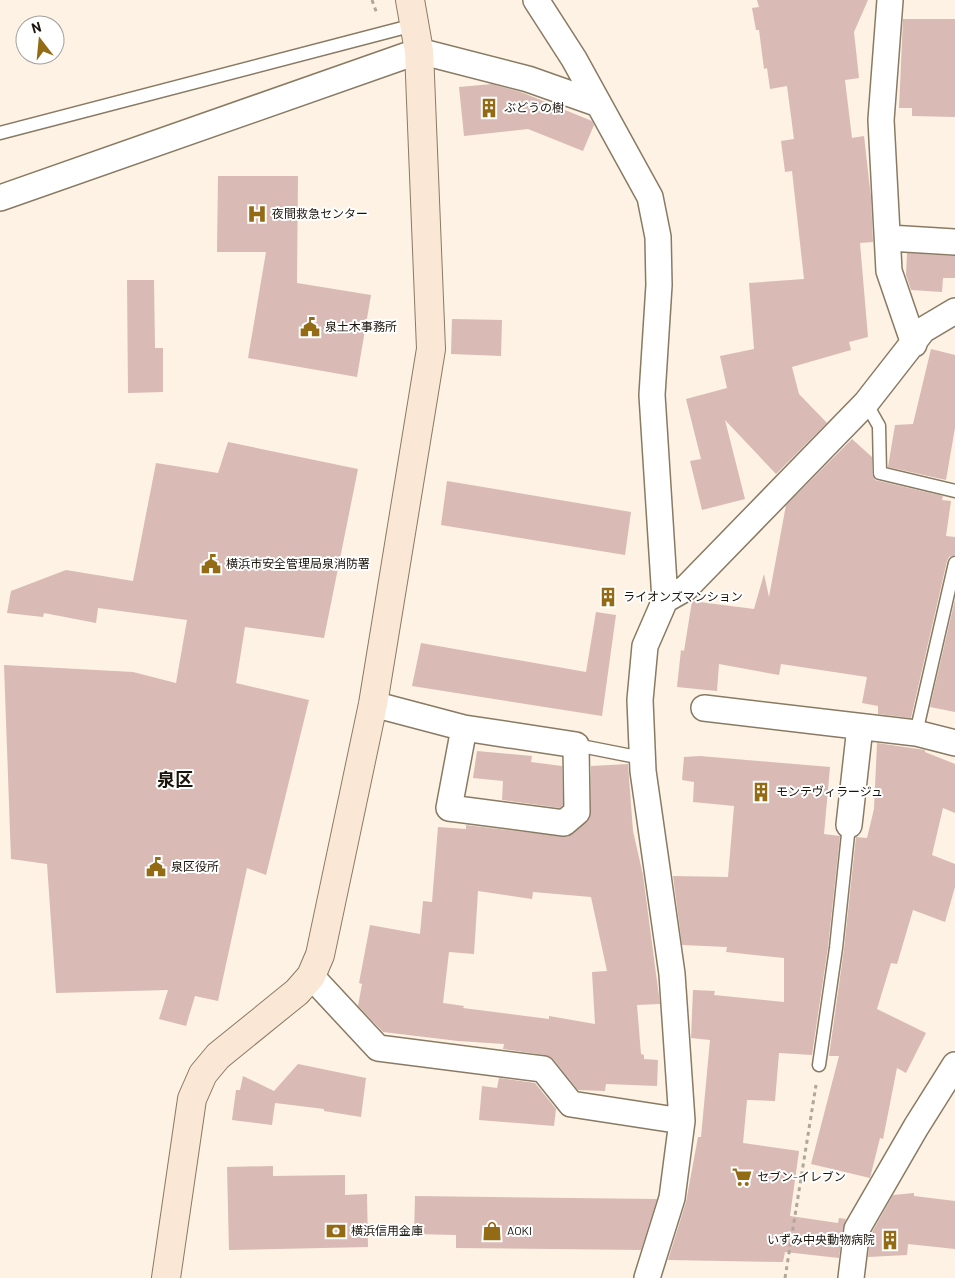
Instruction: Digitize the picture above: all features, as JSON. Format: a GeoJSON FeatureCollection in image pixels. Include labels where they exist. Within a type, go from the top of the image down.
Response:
{"type":"FeatureCollection","features":[{"type":"Feature","properties":{"kind":"street"},"geometry":{"type":"LineString","coordinates":[[536,0],[574,59],[596,103],[650,197],[658,237],[659,285],[652,395],[665,600],[645,646],[640,700],[642,758],[654,856],[672,974],[682,1121],[672,1198],[647,1278]]}},
{"type":"Feature","properties":{"kind":"street"},"geometry":{"type":"LineString","coordinates":[[890,0],[882,120],[889,271],[914,344]]}},
{"type":"Feature","properties":{"kind":"street"},"geometry":{"type":"LineString","coordinates":[[0,198],[414,26],[528,79],[596,103]]}},
{"type":"Feature","properties":{"kind":"street"},"geometry":{"type":"LineString","coordinates":[[166,1278],[192,1099],[203,1074],[218,1056],[296,992],[311,976],[320,955],[373,704],[431,349],[414,26]]}},
{"type":"Feature","properties":{"kind":"street"},"geometry":{"type":"LineString","coordinates":[[888,238],[955,242]]}},
{"type":"Feature","properties":{"kind":"street"},"geometry":{"type":"LineString","coordinates":[[665,600],[686,588],[866,403],[914,344],[923,330],[955,311]]}},
{"type":"Feature","properties":{"kind":"street"},"geometry":{"type":"LineString","coordinates":[[373,704],[464,728],[576,746],[577,812],[564,823],[449,808],[464,728]]}},
{"type":"Feature","properties":{"kind":"street"},"geometry":{"type":"LineString","coordinates":[[704,708],[916,733],[955,743]]}},
{"type":"Feature","properties":{"kind":"street"},"geometry":{"type":"LineString","coordinates":[[850,825],[860,727]]}},
{"type":"Feature","properties":{"kind":"street"},"geometry":{"type":"LineString","coordinates":[[311,976],[378,1048],[543,1069],[571,1104],[682,1121]]}},
{"type":"Feature","properties":{"kind":"street"},"geometry":{"type":"LineString","coordinates":[[851,1278],[857,1230],[916,1127],[955,1065]]}},
{"type":"Feature","properties":{"kind":"lane"},"geometry":{"type":"LineString","coordinates":[[0,133],[414,26]]}},
{"type":"Feature","properties":{"kind":"lane"},"geometry":{"type":"LineString","coordinates":[[866,403],[879,426],[880,473],[955,492]]}},
{"type":"Feature","properties":{"kind":"lane"},"geometry":{"type":"LineString","coordinates":[[916,733],[955,562]]}},
{"type":"Feature","properties":{"kind":"lane"},"geometry":{"type":"LineString","coordinates":[[576,746],[642,758]]}},
{"type":"Feature","properties":{"kind":"lane"},"geometry":{"type":"LineString","coordinates":[[819,1065],[836,948],[850,825]]}},
{"type":"Feature","properties":{"kind":"path"},"geometry":{"type":"LineString","coordinates":[[785,1278],[819,1065]]}},
{"type":"Feature","properties":{"kind":"building"},"geometry":{"type":"Polygon","coordinates":[[[757,0],[868,0],[854,32],[859,78],[845,80],[852,138],[864,136],[871,198],[873,242],[860,243],[868,337],[849,342],[851,350],[792,367],[799,394],[827,423],[776,474],[725,420],[745,499],[702,510],[690,461],[701,459],[686,399],[727,388],[720,356],[754,349],[749,283],[804,279],[792,171],[785,172],[781,141],[794,139],[787,86],[770,89],[767,68],[764,69],[759,30],[756,30],[752,8],[759,7],[757,0]]]}},
{"type":"Feature","properties":{"kind":"building"},"geometry":{"type":"Polygon","coordinates":[[[903,19],[955,19],[955,117],[912,116],[912,108],[899,108],[903,19]]]}},
{"type":"Feature","properties":{"kind":"building"},"geometry":{"type":"Polygon","coordinates":[[[492,84],[521,92],[592,121],[594,125],[583,151],[528,129],[464,136],[459,87],[492,84]]]}},
{"type":"Feature","properties":{"kind":"building"},"geometry":{"type":"Polygon","coordinates":[[[218,176],[298,176],[297,283],[371,295],[357,377],[248,358],[266,252],[217,252],[218,176]]]}},
{"type":"Feature","properties":{"kind":"building"},"geometry":{"type":"Polygon","coordinates":[[[907,253],[955,256],[955,278],[943,278],[942,292],[911,290],[906,275],[907,253]]]}},
{"type":"Feature","properties":{"kind":"building"},"geometry":{"type":"Polygon","coordinates":[[[127,280],[154,280],[155,348],[163,348],[163,392],[128,393],[127,280]]]}},
{"type":"Feature","properties":{"kind":"building"},"geometry":{"type":"Polygon","coordinates":[[[452,319],[502,320],[501,356],[451,354],[452,319]]]}},
{"type":"Feature","properties":{"kind":"building"},"geometry":{"type":"Polygon","coordinates":[[[931,349],[955,355],[955,428],[946,480],[888,467],[895,425],[913,424],[931,349]]]}},
{"type":"Feature","properties":{"kind":"building"},"geometry":{"type":"Polygon","coordinates":[[[852,439],[872,457],[872,474],[875,480],[943,496],[942,500],[951,501],[946,536],[955,537],[955,555],[949,557],[947,561],[911,718],[878,714],[878,706],[862,703],[867,677],[781,664],[779,675],[719,664],[717,691],[677,687],[681,650],[684,651],[692,601],[754,609],[764,574],[769,597],[786,505],[852,439]]]}},
{"type":"Feature","properties":{"kind":"building"},"geometry":{"type":"Polygon","coordinates":[[[228,442],[358,469],[324,638],[245,627],[236,683],[309,700],[266,875],[247,868],[218,1001],[195,996],[186,1026],[159,1019],[168,990],[56,993],[47,864],[11,859],[4,665],[133,672],[176,683],[187,620],[98,608],[96,623],[44,613],[43,617],[7,613],[11,591],[66,570],[133,581],[156,463],[218,473],[228,442]]]}},
{"type":"Feature","properties":{"kind":"building"},"geometry":{"type":"Polygon","coordinates":[[[447,481],[631,512],[625,555],[441,525],[447,481]]]}},
{"type":"Feature","properties":{"kind":"building"},"geometry":{"type":"Polygon","coordinates":[[[955,599],[955,712],[930,707],[955,599]]]}},
{"type":"Feature","properties":{"kind":"building"},"geometry":{"type":"Polygon","coordinates":[[[596,612],[616,615],[602,716],[412,686],[421,643],[586,672],[596,612]]]}},
{"type":"Feature","properties":{"kind":"building"},"geometry":{"type":"Polygon","coordinates":[[[877,743],[925,750],[925,752],[955,764],[955,813],[943,808],[932,855],[955,864],[955,887],[945,922],[913,910],[897,964],[891,963],[877,1009],[926,1033],[906,1073],[897,1068],[883,1139],[880,1138],[870,1178],[811,1164],[839,1056],[829,1056],[844,949],[856,837],[867,838],[874,809],[877,743]]]}},
{"type":"Feature","properties":{"kind":"building"},"geometry":{"type":"Polygon","coordinates":[[[477,751],[532,756],[531,762],[562,766],[563,805],[560,808],[502,800],[503,781],[473,778],[477,751]]]}},
{"type":"Feature","properties":{"kind":"building"},"geometry":{"type":"Polygon","coordinates":[[[700,756],[830,767],[824,834],[840,836],[828,947],[812,1055],[779,1053],[775,1101],[747,1100],[743,1143],[799,1151],[790,1216],[838,1223],[839,1218],[846,1219],[843,1227],[839,1258],[785,1252],[783,1262],[668,1260],[686,1202],[698,1137],[701,1137],[710,1040],[691,1038],[693,990],[715,991],[714,995],[784,1002],[784,958],[726,952],[727,947],[682,945],[673,876],[728,877],[734,806],[693,802],[694,782],[682,780],[684,757],[700,756]]]}},
{"type":"Feature","properties":{"kind":"building"},"geometry":{"type":"Polygon","coordinates":[[[628,764],[633,831],[643,875],[660,1004],[637,1005],[641,1054],[644,1055],[644,1059],[658,1060],[657,1086],[606,1084],[605,1091],[578,1090],[554,1060],[545,1055],[503,1049],[504,1044],[458,1041],[383,1032],[358,1006],[362,984],[359,983],[370,925],[420,934],[423,901],[432,902],[438,827],[466,829],[466,825],[568,837],[590,818],[591,766],[628,764]],[[478,891],[474,954],[449,952],[443,1003],[464,1006],[463,1008],[549,1019],[549,1016],[595,1024],[592,972],[607,971],[591,897],[533,892],[532,899],[478,891]]]}},
{"type":"Feature","properties":{"kind":"building"},"geometry":{"type":"Polygon","coordinates":[[[298,1064],[366,1078],[361,1117],[324,1111],[324,1109],[275,1103],[272,1125],[232,1120],[236,1090],[240,1090],[243,1076],[274,1091],[298,1064]]]}},
{"type":"Feature","properties":{"kind":"building"},"geometry":{"type":"Polygon","coordinates":[[[499,1078],[535,1083],[556,1109],[554,1126],[479,1120],[482,1086],[497,1088],[499,1078]]]}},
{"type":"Feature","properties":{"kind":"building"},"geometry":{"type":"Polygon","coordinates":[[[273,1166],[273,1176],[345,1175],[345,1195],[367,1194],[368,1247],[229,1250],[227,1167],[273,1166]]]}},
{"type":"Feature","properties":{"kind":"building"},"geometry":{"type":"Polygon","coordinates":[[[914,1193],[914,1196],[955,1201],[955,1249],[908,1244],[907,1255],[868,1257],[871,1234],[893,1195],[914,1193]]]}},
{"type":"Feature","properties":{"kind":"building"},"geometry":{"type":"Polygon","coordinates":[[[415,1196],[657,1199],[641,1250],[456,1248],[456,1235],[414,1234],[415,1196]]]}},
{"type":"Feature","properties":{"kind":"place","name":"ぶどうの樹"},"geometry":{"type":"Point","coordinates":[489,108]}},
{"type":"Feature","properties":{"kind":"place","name":"夜間救急センター"},"geometry":{"type":"Point","coordinates":[257,214]}},
{"type":"Feature","properties":{"kind":"place","name":"泉土木事務所"},"geometry":{"type":"Point","coordinates":[310,327]}},
{"type":"Feature","properties":{"kind":"place","name":"横浜市安全管理局泉消防署"},"geometry":{"type":"Point","coordinates":[211,564]}},
{"type":"Feature","properties":{"kind":"place","name":"ライオンズマンション"},"geometry":{"type":"Point","coordinates":[608,597]}},
{"type":"Feature","properties":{"kind":"place","name":"モンテヴィラージュ"},"geometry":{"type":"Point","coordinates":[761,792]}},
{"type":"Feature","properties":{"kind":"place","name":"泉区役所"},"geometry":{"type":"Point","coordinates":[156,867]}},
{"type":"Feature","properties":{"kind":"place","name":"セブン-イレブン"},"geometry":{"type":"Point","coordinates":[742,1177]}},
{"type":"Feature","properties":{"kind":"place","name":"横浜信用金庫"},"geometry":{"type":"Point","coordinates":[336,1231]}},
{"type":"Feature","properties":{"kind":"place","name":"AOKI"},"geometry":{"type":"Point","coordinates":[492,1231]}},
{"type":"Feature","properties":{"kind":"place","name":"いずみ中央動物病院"},"geometry":{"type":"Point","coordinates":[890,1240]}},
{"type":"Feature","properties":{"kind":"district","name":"泉区"},"geometry":{"type":"Point","coordinates":[175,780]}}]}
